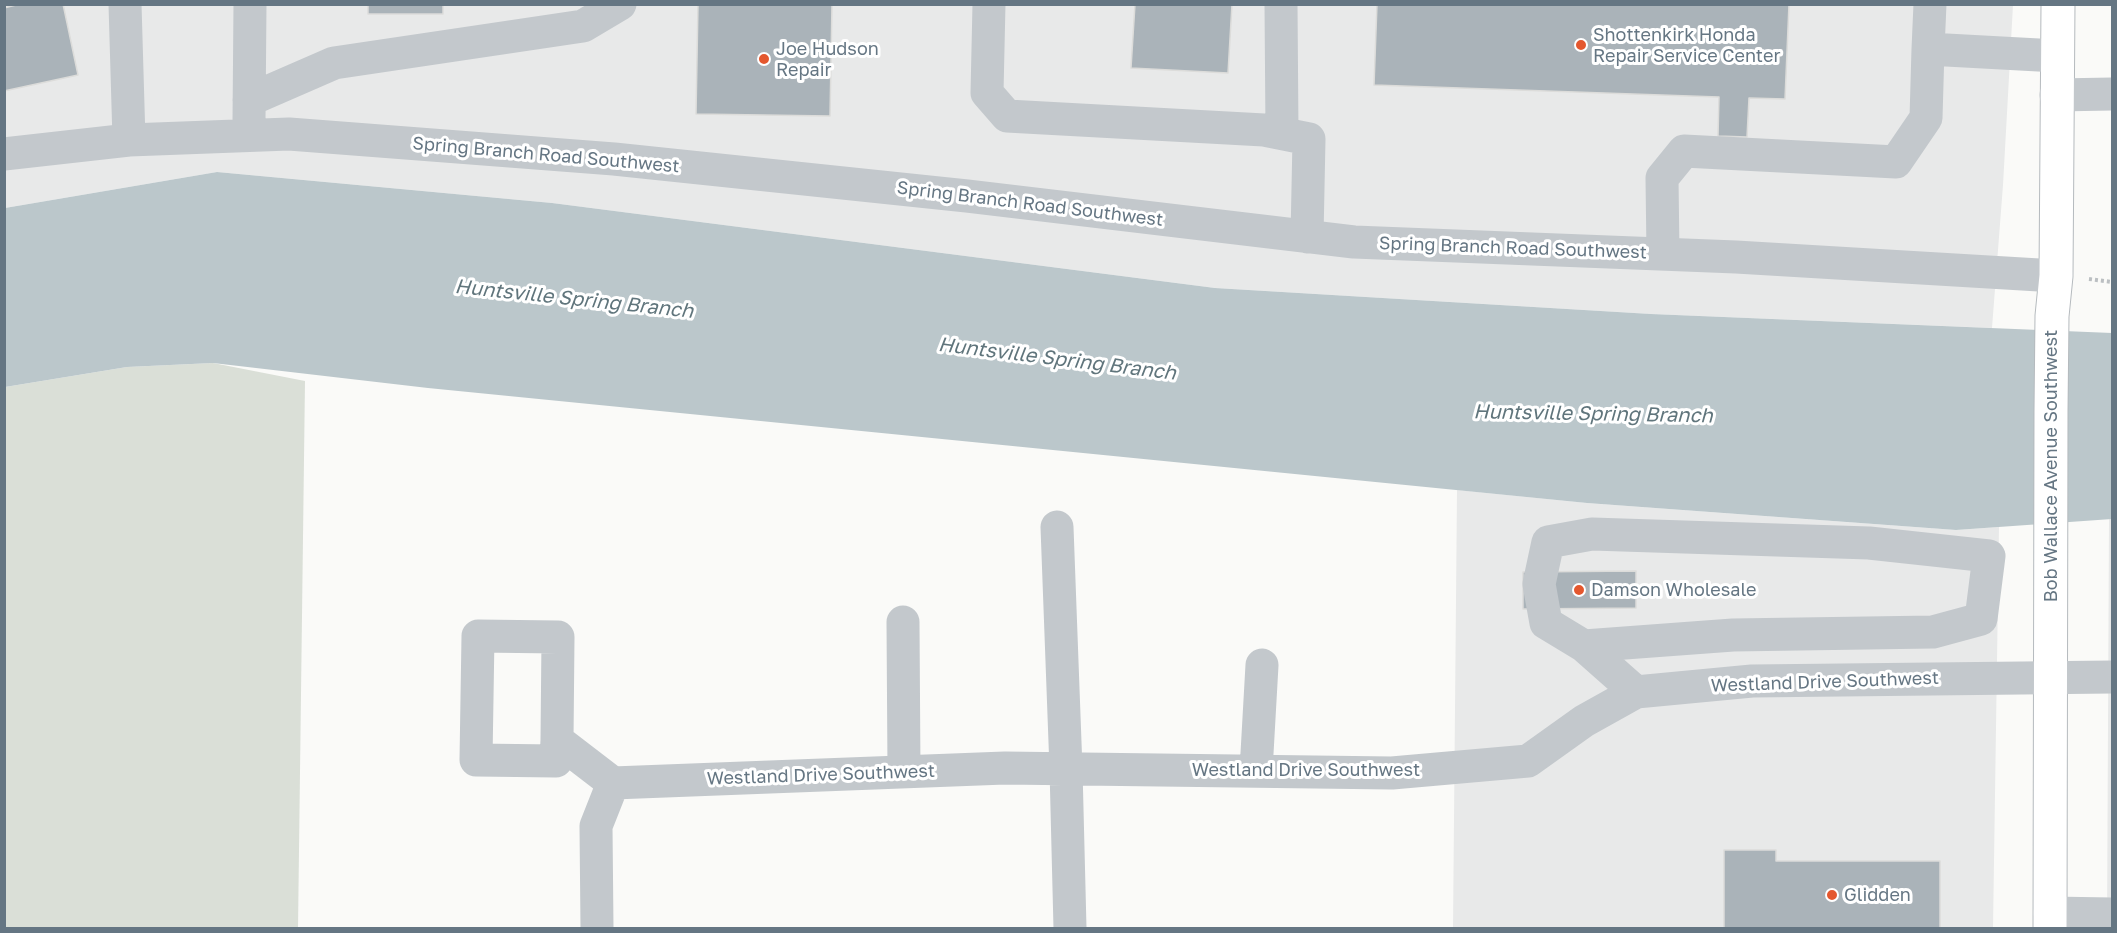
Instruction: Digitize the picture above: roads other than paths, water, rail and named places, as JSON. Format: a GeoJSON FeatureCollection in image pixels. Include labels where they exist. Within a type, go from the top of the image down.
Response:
{"type":"FeatureCollection","features":[{"type":"Feature","properties":{"kind":"main road","name":"Bob Wallace Avenue Southwest"},"geometry":{"type":"LineString","coordinates":[[2050,921],[2050,537],[2052,316],[2056,276],[2058,4]]}},
{"type":"Feature","properties":{"kind":"street"},"geometry":{"type":"LineString","coordinates":[[125,4],[129,140]]}},
{"type":"Feature","properties":{"kind":"street"},"geometry":{"type":"LineString","coordinates":[[249,136],[250,4]]}},
{"type":"Feature","properties":{"kind":"street"},"geometry":{"type":"LineString","coordinates":[[249,100],[334,63],[583,26],[620,4]]}},
{"type":"Feature","properties":{"kind":"street"},"geometry":{"type":"LineString","coordinates":[[989,4],[987,93],[1007,116],[1264,130],[1309,139],[1307,237]]}},
{"type":"Feature","properties":{"kind":"street"},"geometry":{"type":"LineString","coordinates":[[1281,4],[1282,133]]}},
{"type":"Feature","properties":{"kind":"street"},"geometry":{"type":"LineString","coordinates":[[1663,254],[1662,178],[1684,151],[1896,162],[1926,118],[1929,4]]}},
{"type":"Feature","properties":{"kind":"street"},"geometry":{"type":"LineString","coordinates":[[1928,49],[2057,56]]}},
{"type":"Feature","properties":{"kind":"street"},"geometry":{"type":"LineString","coordinates":[[2056,95],[2112,94]]}},
{"type":"Feature","properties":{"kind":"street","name":"Spring Branch Road Southwest"},"geometry":{"type":"LineString","coordinates":[[4,154],[129,140],[288,134],[614,159],[967,196],[1354,242],[1663,254],[2056,276]]}},
{"type":"Feature","properties":{"kind":"street"},"geometry":{"type":"LineString","coordinates":[[1057,527],[1070,928]]}},
{"type":"Feature","properties":{"kind":"street"},"geometry":{"type":"LineString","coordinates":[[1584,646],[1733,635],[1933,632],[1981,619],[1989,556],[1858,542],[1592,534],[1548,542],[1539,584],[1546,623],[1584,646],[1636,692]]}},
{"type":"Feature","properties":{"kind":"street"},"geometry":{"type":"LineString","coordinates":[[903,622],[904,772]]}},
{"type":"Feature","properties":{"kind":"street"},"geometry":{"type":"LineString","coordinates":[[1256,771],[1262,665]]}},
{"type":"Feature","properties":{"kind":"street","name":"Westland Drive Southwest"},"geometry":{"type":"LineString","coordinates":[[613,783],[1005,768],[1392,773],[1528,761],[1584,721],[1636,692],[1752,681],[2112,677]]}},
{"type":"Feature","properties":{"kind":"street"},"geometry":{"type":"LineString","coordinates":[[557,740],[613,783],[596,826],[597,928]]}},
{"type":"Feature","properties":{"kind":"street"},"geometry":{"type":"LineString","coordinates":[[2050,921],[2112,914]]}},
{"type":"Feature","properties":{"kind":"water","name":"Huntsville Spring Branch"},"geometry":{"type":"Polygon","coordinates":[[[217,172],[552,203],[1215,288],[1651,314],[2112,333],[2112,519],[1956,530],[1587,503],[428,388],[213,363],[127,367],[5,387],[5,208],[217,172]]]}},
{"type":"Feature","properties":{"kind":"place","name":"Shottenkirk Honda Repair Service Center"},"geometry":{"type":"Point","coordinates":[1581,45]}},
{"type":"Feature","properties":{"kind":"place","name":"Joe Hudson Repair"},"geometry":{"type":"Point","coordinates":[764,59]}},
{"type":"Feature","properties":{"kind":"place","name":"Damson Wholesale"},"geometry":{"type":"Point","coordinates":[1579,590]}},
{"type":"Feature","properties":{"kind":"place","name":"Glidden"},"geometry":{"type":"Point","coordinates":[1832,895]}}]}
